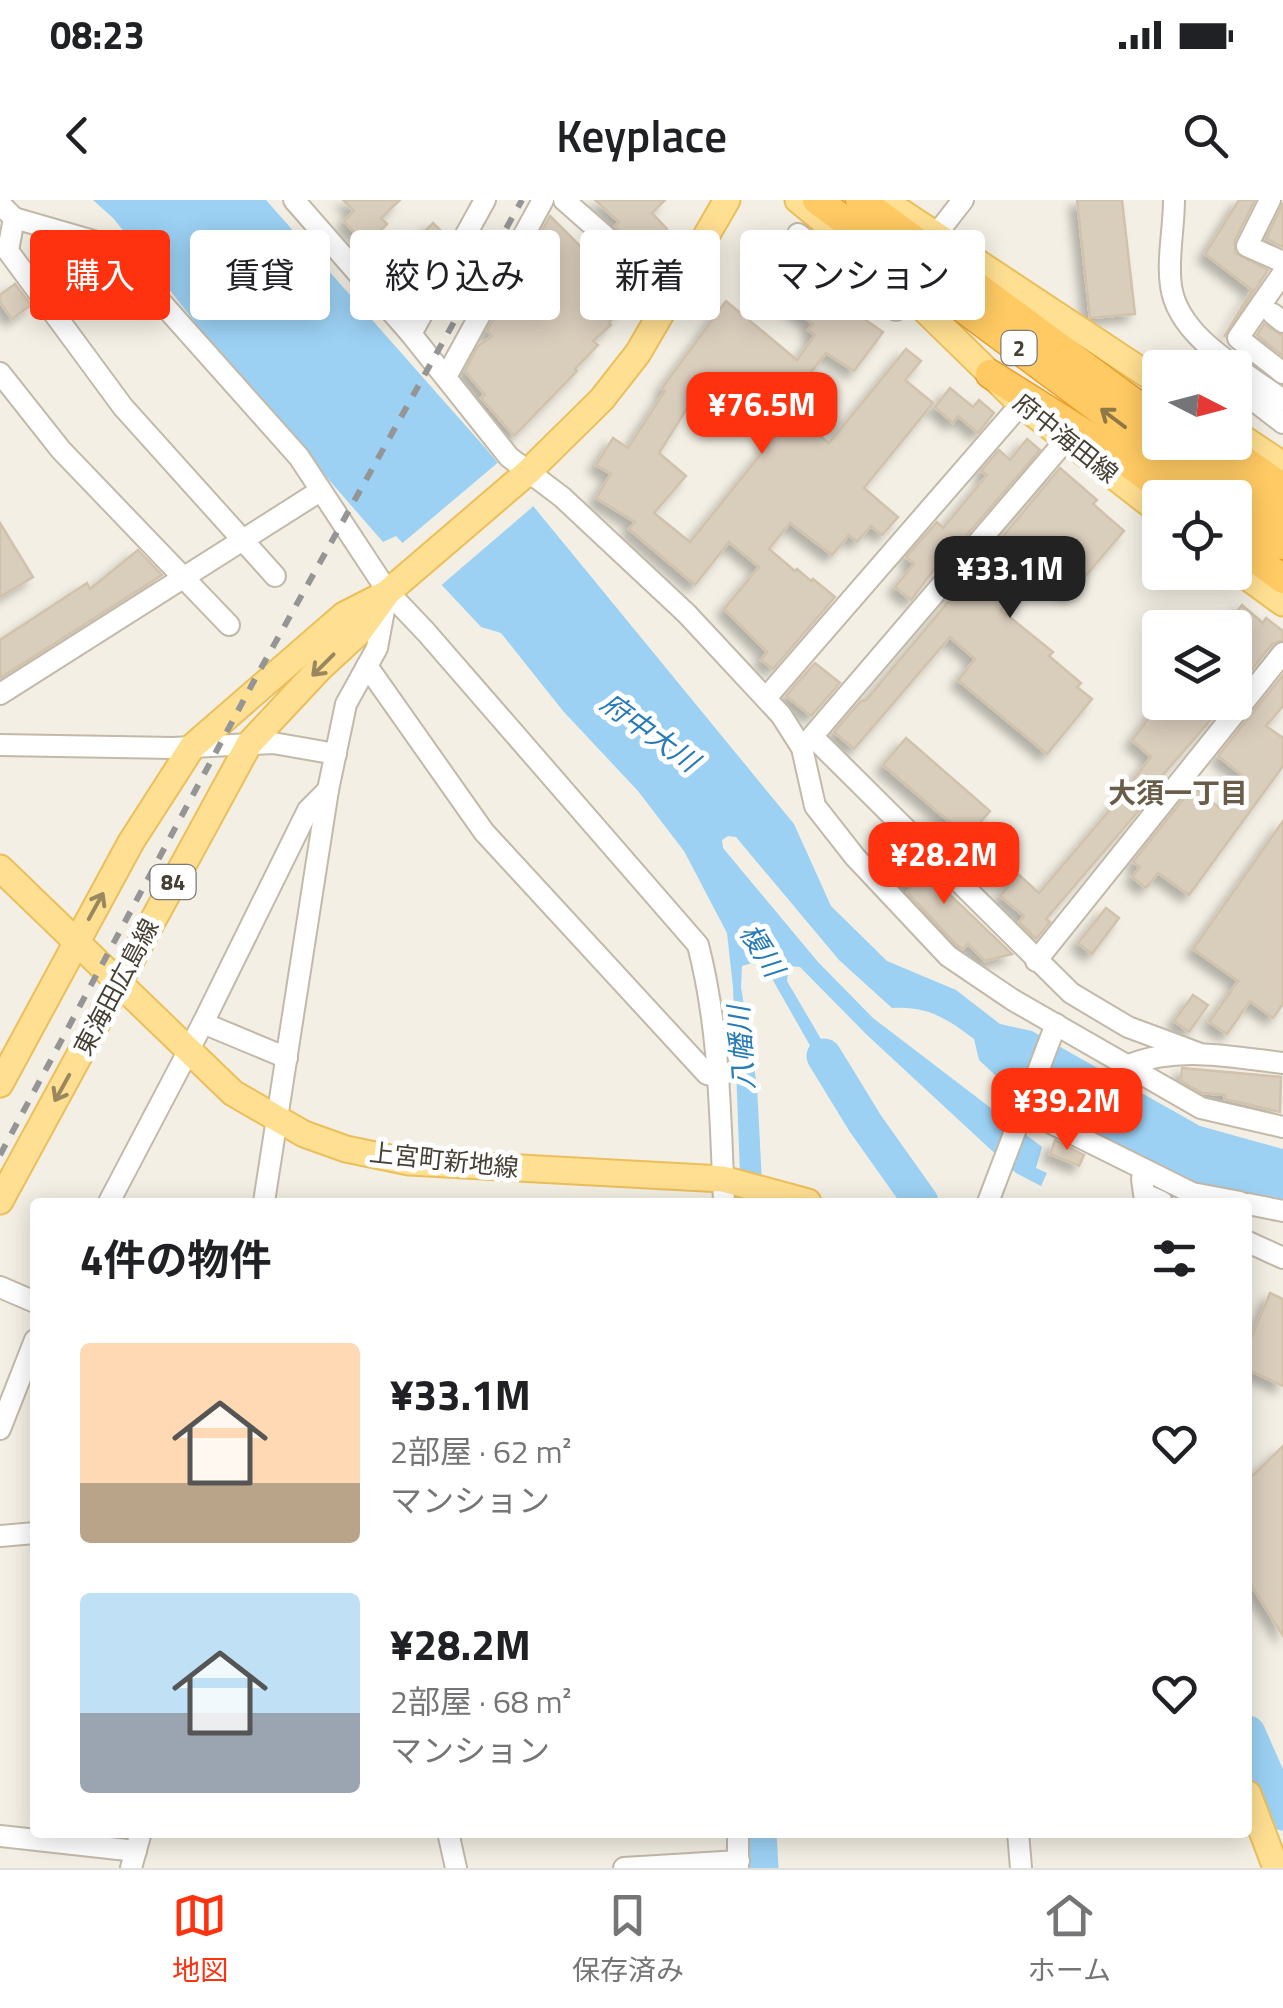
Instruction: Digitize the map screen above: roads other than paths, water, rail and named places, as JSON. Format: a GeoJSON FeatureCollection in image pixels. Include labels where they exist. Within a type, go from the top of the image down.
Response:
{"type":"FeatureCollection","features":[{"type":"Feature","properties":{"kind":"highway","name":"2"},"geometry":{"type":"LineString","coordinates":[[817,200],[1196,480]]}},
{"type":"Feature","properties":{"kind":"highway","name":"2"},"geometry":{"type":"LineString","coordinates":[[860,200],[1142,409]]}},
{"type":"Feature","properties":{"kind":"highway"},"geometry":{"type":"LineString","coordinates":[[985,276],[1087,359],[1142,394]]}},
{"type":"Feature","properties":{"kind":"highway"},"geometry":{"type":"LineString","coordinates":[[990,374],[1111,450],[1145,480]]}},
{"type":"Feature","properties":{"kind":"highway"},"geometry":{"type":"LineString","coordinates":[[1211,460],[1283,514]]}},
{"type":"Feature","properties":{"kind":"highway"},"geometry":{"type":"LineString","coordinates":[[1243,460],[1283,488]]}},
{"type":"Feature","properties":{"kind":"highway"},"geometry":{"type":"LineString","coordinates":[[1252,522],[1283,545]]}},
{"type":"Feature","properties":{"kind":"highway"},"geometry":{"type":"LineString","coordinates":[[1252,556],[1283,579]]}},
{"type":"Feature","properties":{"kind":"main road","name":"東海田広島線"},"geometry":{"type":"LineString","coordinates":[[710,230],[727,200]]}},
{"type":"Feature","properties":{"kind":"main road","name":"府中海田線"},"geometry":{"type":"LineString","coordinates":[[798,200],[836,230]]}},
{"type":"Feature","properties":{"kind":"main road"},"geometry":{"type":"LineString","coordinates":[[883,200],[926,230]]}},
{"type":"Feature","properties":{"kind":"main road"},"geometry":{"type":"LineString","coordinates":[[985,269],[1142,371]]}},
{"type":"Feature","properties":{"kind":"main road","name":"東海田広島線"},"geometry":{"type":"LineString","coordinates":[[0,1201],[250,744],[359,632],[388,592],[523,476],[602,399],[658,320]]}},
{"type":"Feature","properties":{"kind":"main road","name":"府中海田線"},"geometry":{"type":"LineString","coordinates":[[935,320],[1065,441],[1142,486]]}},
{"type":"Feature","properties":{"kind":"main road"},"geometry":{"type":"LineString","coordinates":[[1252,443],[1283,464]]}},
{"type":"Feature","properties":{"kind":"main road"},"geometry":{"type":"LineString","coordinates":[[1252,580],[1283,603]]}},
{"type":"Feature","properties":{"kind":"main road","name":"東海田広島線"},"geometry":{"type":"LineString","coordinates":[[0,1084],[131,842],[192,747],[344,616],[388,592]]}},
{"type":"Feature","properties":{"kind":"main road","name":"上宮町新地線"},"geometry":{"type":"LineString","coordinates":[[0,868],[234,1093],[276,1120],[346,1149],[409,1162],[766,1190],[794,1198]]}},
{"type":"Feature","properties":{"kind":"main road"},"geometry":{"type":"LineString","coordinates":[[1252,1805],[1276,1868]]}},
{"type":"Feature","properties":{"kind":"street"},"geometry":{"type":"LineString","coordinates":[[411,334],[486,200]]}},
{"type":"Feature","properties":{"kind":"street"},"geometry":{"type":"LineString","coordinates":[[446,377],[543,200]]}},
{"type":"Feature","properties":{"kind":"street"},"geometry":{"type":"LineString","coordinates":[[564,200],[598,230]]}},
{"type":"Feature","properties":{"kind":"street"},"geometry":{"type":"LineString","coordinates":[[940,230],[963,200]]}},
{"type":"Feature","properties":{"kind":"street"},"geometry":{"type":"LineString","coordinates":[[1174,200],[1170,284],[1177,314],[1195,334],[1283,400]]}},
{"type":"Feature","properties":{"kind":"street"},"geometry":{"type":"LineString","coordinates":[[1270,200],[1247,246],[1283,262]]}},
{"type":"Feature","properties":{"kind":"street"},"geometry":{"type":"LineString","coordinates":[[302,203],[523,476],[562,497],[687,614],[808,742],[1071,993],[1128,1027],[1198,1054]]}},
{"type":"Feature","properties":{"kind":"street"},"geometry":{"type":"LineString","coordinates":[[274,576],[122,407],[4,259],[7,211],[111,246],[299,458],[388,592],[698,944],[711,996],[728,1188]]}},
{"type":"Feature","properties":{"kind":"street"},"geometry":{"type":"LineString","coordinates":[[1283,273],[1238,338],[1283,373]]}},
{"type":"Feature","properties":{"kind":"street"},"geometry":{"type":"LineString","coordinates":[[0,373],[61,450],[229,625]]}},
{"type":"Feature","properties":{"kind":"street"},"geometry":{"type":"LineString","coordinates":[[1252,399],[1283,423]]}},
{"type":"Feature","properties":{"kind":"street"},"geometry":{"type":"LineString","coordinates":[[766,698],[1021,404]]}},
{"type":"Feature","properties":{"kind":"street"},"geometry":{"type":"LineString","coordinates":[[1065,441],[808,742],[815,806],[855,857],[948,956],[1054,1030],[1129,1064],[1201,1108],[1283,1127]]}},
{"type":"Feature","properties":{"kind":"street"},"geometry":{"type":"LineString","coordinates":[[0,694],[320,491]]}},
{"type":"Feature","properties":{"kind":"street"},"geometry":{"type":"LineString","coordinates":[[265,1198],[328,790],[346,704],[377,648],[388,592]]}},
{"type":"Feature","properties":{"kind":"street"},"geometry":{"type":"LineString","coordinates":[[1036,961],[1283,652]]}},
{"type":"Feature","properties":{"kind":"street"},"geometry":{"type":"LineString","coordinates":[[367,666],[484,832],[706,1074],[720,1078]]}},
{"type":"Feature","properties":{"kind":"street"},"geometry":{"type":"LineString","coordinates":[[0,744],[192,747],[273,743],[336,754]]}},
{"type":"Feature","properties":{"kind":"street"},"geometry":{"type":"LineString","coordinates":[[111,1198],[308,810],[328,790]]}},
{"type":"Feature","properties":{"kind":"street"},"geometry":{"type":"LineString","coordinates":[[203,1023],[287,1058]]}},
{"type":"Feature","properties":{"kind":"street"},"geometry":{"type":"LineString","coordinates":[[990,1198],[1054,1030]]}},
{"type":"Feature","properties":{"kind":"street"},"geometry":{"type":"LineString","coordinates":[[1129,1064],[1152,1055],[1198,1054],[1283,1063]]}},
{"type":"Feature","properties":{"kind":"street"},"geometry":{"type":"LineString","coordinates":[[1025,1105],[1192,1193],[1219,1198]]}},
{"type":"Feature","properties":{"kind":"street"},"geometry":{"type":"LineString","coordinates":[[1146,1170],[1142,1179],[1144,1194],[1153,1198]]}},
{"type":"Feature","properties":{"kind":"street"},"geometry":{"type":"LineString","coordinates":[[1252,1205],[1283,1211]]}},
{"type":"Feature","properties":{"kind":"street"},"geometry":{"type":"LineString","coordinates":[[1252,1244],[1283,1258]]}},
{"type":"Feature","properties":{"kind":"street"},"geometry":{"type":"LineString","coordinates":[[0,1287],[30,1300]]}},
{"type":"Feature","properties":{"kind":"street"},"geometry":{"type":"LineString","coordinates":[[0,1429],[30,1353]]}},
{"type":"Feature","properties":{"kind":"street"},"geometry":{"type":"LineString","coordinates":[[0,1536],[30,1533]]}},
{"type":"Feature","properties":{"kind":"street"},"geometry":{"type":"LineString","coordinates":[[0,1836],[136,1851]]}},
{"type":"Feature","properties":{"kind":"street"},"geometry":{"type":"LineString","coordinates":[[449,1838],[456,1868]]}},
{"type":"Feature","properties":{"kind":"street"},"geometry":{"type":"LineString","coordinates":[[624,1868],[738,1864],[738,1838]]}},
{"type":"Feature","properties":{"kind":"street"},"geometry":{"type":"LineString","coordinates":[[1018,1838],[1021,1868]]}},
{"type":"Feature","properties":{"kind":"water"},"geometry":{"type":"Polygon","coordinates":[[[93,200],[266,200],[293,230],[190,230],[190,316],[170,290],[170,230],[123,230],[93,200]]]}},
{"type":"Feature","properties":{"kind":"water","name":"府中大川"},"geometry":{"type":"Polygon","coordinates":[[[330,272],[350,295],[350,320],[372,320],[488,451],[794,824],[831,906],[887,961],[956,990],[1000,1024],[1032,1031],[1200,1126],[1283,1149],[1283,1205],[1191,1187],[1049,1111],[995,1075],[979,1060],[974,1039],[945,1019],[926,1011],[892,1008],[839,960],[736,837],[728,836],[722,840],[723,848],[818,962],[873,1018],[1042,1147],[1036,1168],[1047,1173],[1041,1186],[1016,1173],[800,967],[789,966],[787,981],[852,1092],[842,1102],[766,968],[752,963],[742,966],[741,987],[757,1086],[763,1198],[741,1198],[733,987],[727,933],[684,851],[638,791],[563,711],[501,633],[481,627],[396,536],[383,542],[193,320],[330,320],[330,272]]]}},
{"type":"Feature","properties":{"kind":"waterway","name":"榎川"},"geometry":{"type":"LineString","coordinates":[[824,1056],[918,1198]]}},
{"type":"Feature","properties":{"kind":"waterway","name":"榎川"},"geometry":{"type":"LineString","coordinates":[[1252,1742],[1283,1813]]}},
{"type":"Feature","properties":{"kind":"waterway","name":"八幡川"},"geometry":{"type":"LineString","coordinates":[[759,1838],[761,1868]]}},
{"type":"Feature","properties":{"kind":"railway"},"geometry":{"type":"LineString","coordinates":[[0,1155],[255,679],[522,200]]}},
{"type":"Feature","properties":{"kind":"district","name":"大須一丁目"},"geometry":{"type":"Point","coordinates":[1178,793]}}]}
